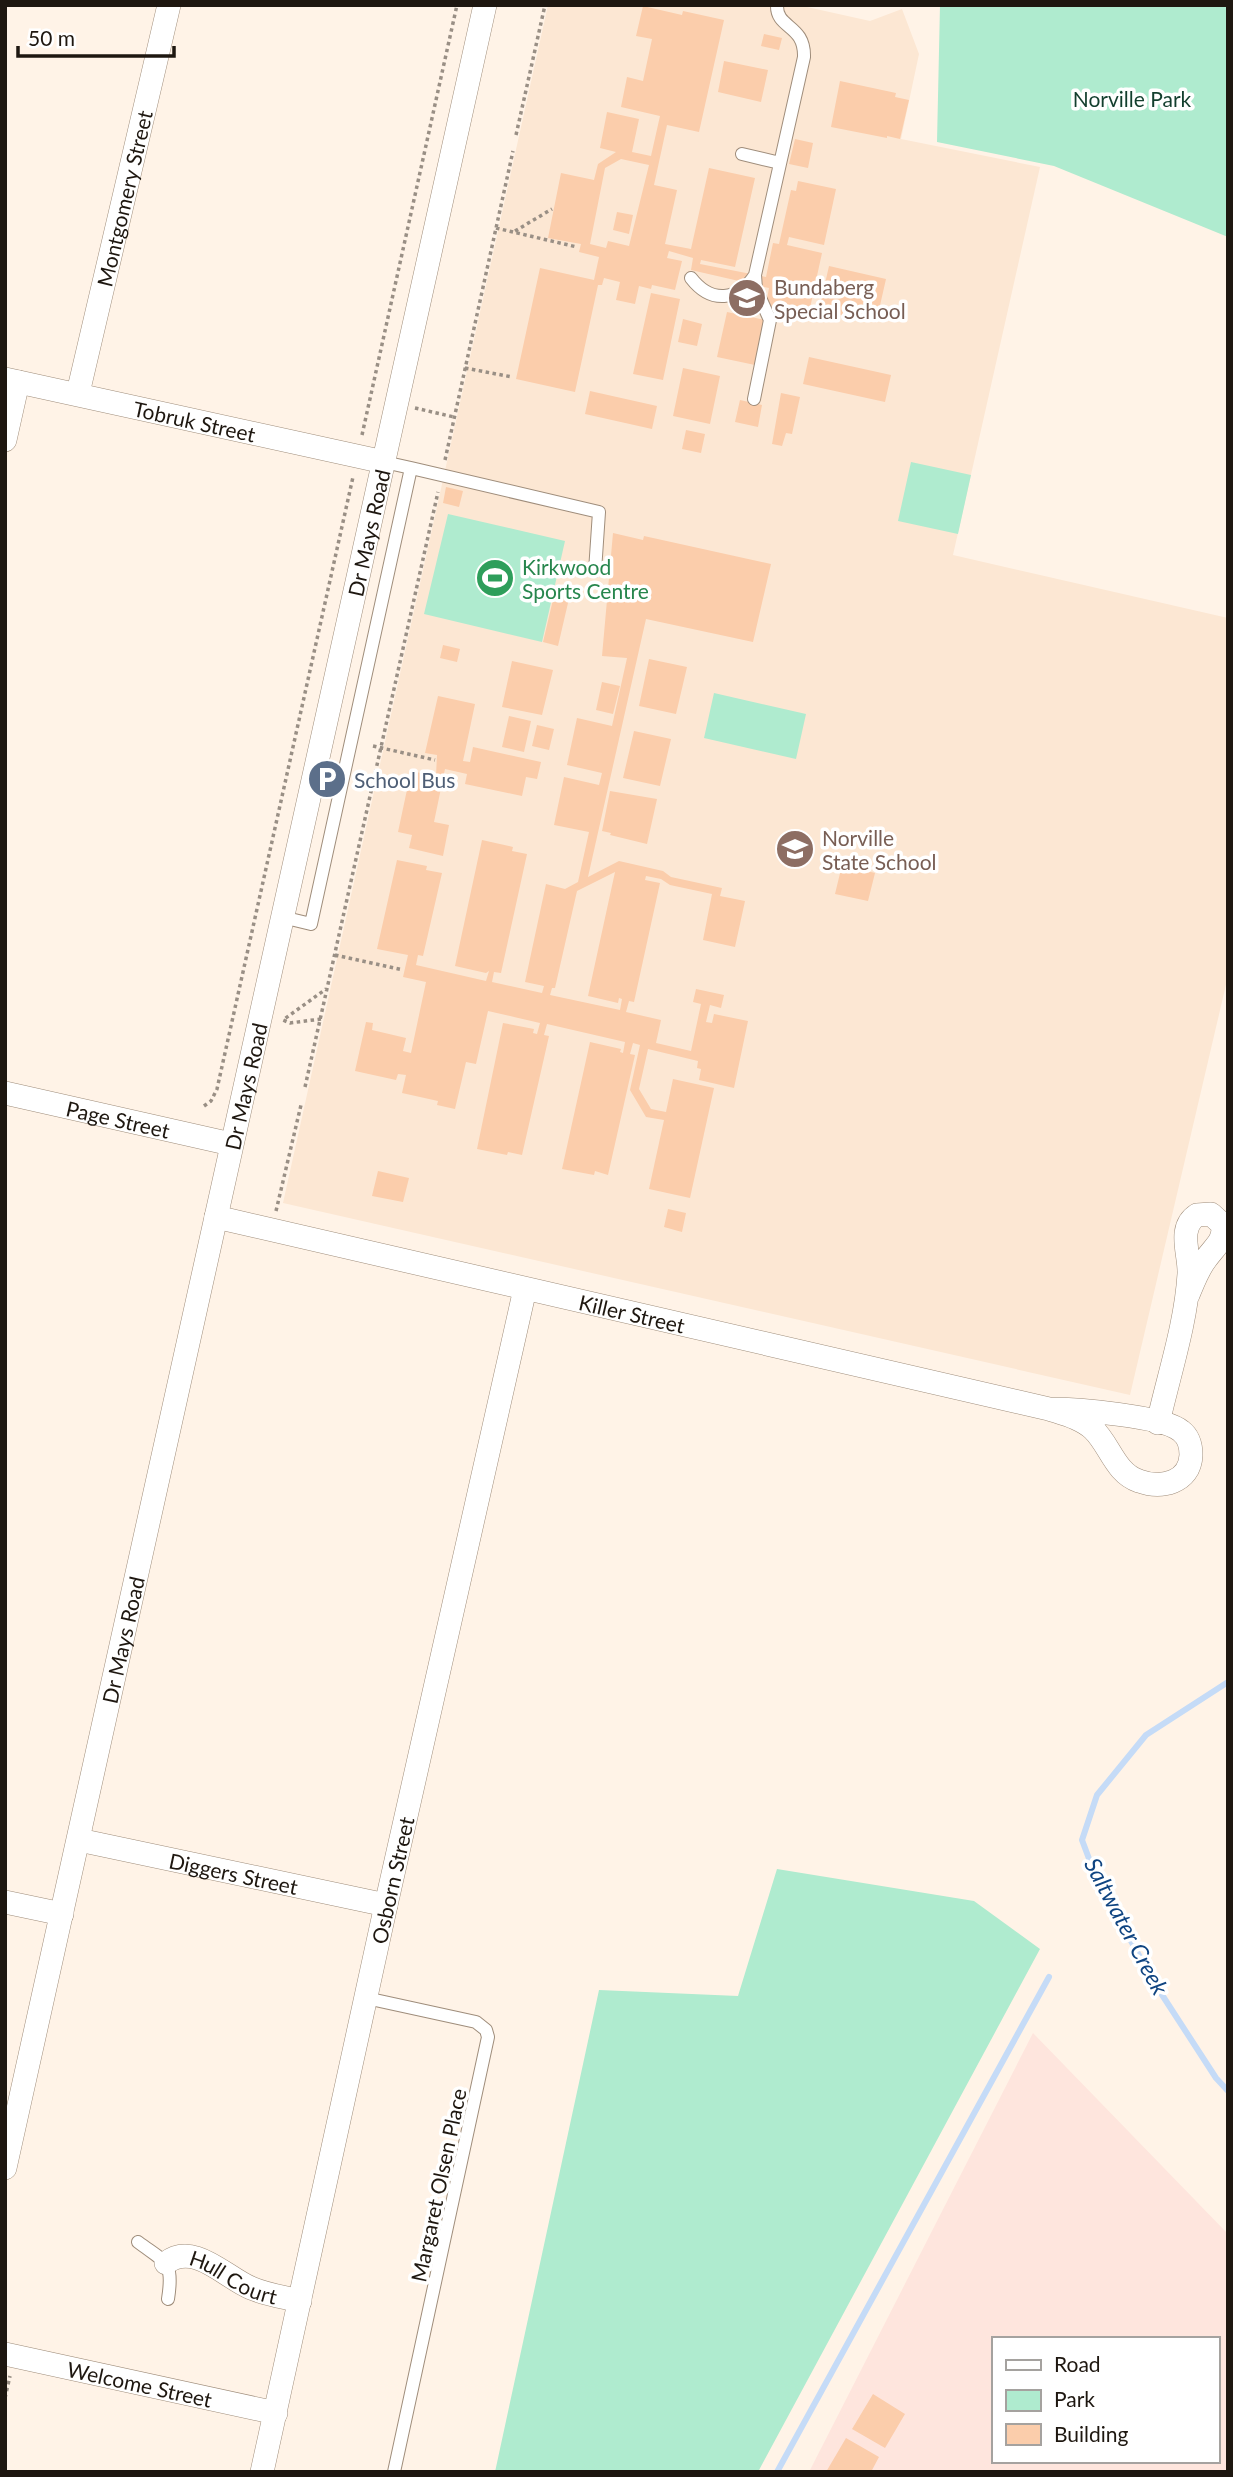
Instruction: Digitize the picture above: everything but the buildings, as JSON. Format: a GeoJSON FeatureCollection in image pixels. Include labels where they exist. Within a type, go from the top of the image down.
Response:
{"type":"FeatureCollection","features":[{"type":"Feature","properties":{"kind":"street","name":"Montgomery Street"},"geometry":{"type":"LineString","coordinates":[[78,393],[169,5]]}},
{"type":"Feature","properties":{"kind":"street","name":"Dr Mays Road"},"geometry":{"type":"LineString","coordinates":[[5,2168],[485,5]]}},
{"type":"Feature","properties":{"kind":"street","name":"Tobruk Street"},"geometry":{"type":"LineString","coordinates":[[12,380],[384,462]]}},
{"type":"Feature","properties":{"kind":"street"},"geometry":{"type":"LineString","coordinates":[[5,440],[12,380]]}},
{"type":"Feature","properties":{"kind":"street","name":"Page Street"},"geometry":{"type":"LineString","coordinates":[[5,1093],[231,1144]]}},
{"type":"Feature","properties":{"kind":"street","name":"Killer Street"},"geometry":{"type":"LineString","coordinates":[[216,1217],[1049,1409]]}},
{"type":"Feature","properties":{"kind":"street","name":"Osborn Street"},"geometry":{"type":"LineString","coordinates":[[262,2472],[525,1289]]}},
{"type":"Feature","properties":{"kind":"street"},"geometry":{"type":"LineString","coordinates":[[1158,1423],[1188,1295]]}},
{"type":"Feature","properties":{"kind":"street"},"geometry":{"type":"LineString","coordinates":[[1049,1409],[1090,1410],[1169,1424],[1184,1433],[1191,1448],[1189,1468],[1178,1480],[1160,1485],[1133,1479],[1120,1467],[1093,1429],[1078,1419],[1049,1409]]}},
{"type":"Feature","properties":{"kind":"street","name":"Diggers Street"},"geometry":{"type":"LineString","coordinates":[[79,1840],[386,1905]]}},
{"type":"Feature","properties":{"kind":"street"},"geometry":{"type":"LineString","coordinates":[[5,1902],[62,1914]]}},
{"type":"Feature","properties":{"kind":"street","name":"Hull Court"},"geometry":{"type":"LineString","coordinates":[[166,2263],[177,2257],[190,2257],[209,2263],[253,2289],[300,2301]]}},
{"type":"Feature","properties":{"kind":"street","name":"Welcome Street"},"geometry":{"type":"LineString","coordinates":[[9,2360],[276,2413]]}},
{"type":"Feature","properties":{"kind":"lane"},"geometry":{"type":"LineString","coordinates":[[754,399],[770,320],[756,289],[755,275],[805,50],[800,35],[780,19],[777,5]]}},
{"type":"Feature","properties":{"kind":"lane"},"geometry":{"type":"LineString","coordinates":[[742,155],[780,163]]}},
{"type":"Feature","properties":{"kind":"lane"},"geometry":{"type":"LineString","coordinates":[[691,278],[696,285],[710,294],[727,296],[743,290],[755,275]]}},
{"type":"Feature","properties":{"kind":"lane"},"geometry":{"type":"LineString","coordinates":[[384,462],[599,512],[595,570]]}},
{"type":"Feature","properties":{"kind":"lane"},"geometry":{"type":"LineString","coordinates":[[282,917],[311,923],[411,468]]}},
{"type":"Feature","properties":{"kind":"lane","name":"Margaret Olsen Place"},"geometry":{"type":"LineString","coordinates":[[366,1998],[476,2022],[486,2030],[488,2037],[394,2472]]}},
{"type":"Feature","properties":{"kind":"lane"},"geometry":{"type":"LineString","coordinates":[[138,2242],[166,2263],[171,2273],[168,2299]]}},
{"type":"Feature","properties":{"kind":"path"},"geometry":{"type":"LineString","coordinates":[[204,1106],[211,1101],[217,1088],[457,5]]}},
{"type":"Feature","properties":{"kind":"path"},"geometry":{"type":"LineString","coordinates":[[516,135],[545,5]]}},
{"type":"Feature","properties":{"kind":"path"},"geometry":{"type":"LineString","coordinates":[[443,468],[513,151]]}},
{"type":"Feature","properties":{"kind":"path"},"geometry":{"type":"LineString","coordinates":[[513,232],[552,209]]}},
{"type":"Feature","properties":{"kind":"path"},"geometry":{"type":"LineString","coordinates":[[496,228],[577,247]]}},
{"type":"Feature","properties":{"kind":"path"},"geometry":{"type":"LineString","coordinates":[[465,368],[512,377]]}},
{"type":"Feature","properties":{"kind":"path"},"geometry":{"type":"LineString","coordinates":[[414,408],[454,417]]}},
{"type":"Feature","properties":{"kind":"path"},"geometry":{"type":"LineString","coordinates":[[305,1087],[439,485]]}},
{"type":"Feature","properties":{"kind":"path"},"geometry":{"type":"LineString","coordinates":[[373,746],[435,760]]}},
{"type":"Feature","properties":{"kind":"path"},"geometry":{"type":"LineString","coordinates":[[335,955],[403,970]]}},
{"type":"Feature","properties":{"kind":"path"},"geometry":{"type":"LineString","coordinates":[[321,1019],[290,1023],[283,1020],[328,988]]}},
{"type":"Feature","properties":{"kind":"path"},"geometry":{"type":"LineString","coordinates":[[274,1219],[301,1105]]}},
{"type":"Feature","properties":{"kind":"path"},"geometry":{"type":"LineString","coordinates":[[5,2398],[9,2360]]}},
{"type":"Feature","properties":{"kind":"shaded area","name":"Norville State School"},"geometry":{"type":"Polygon","coordinates":[[[548,5],[798,5],[870,21],[902,9],[919,54],[901,139],[1040,167],[953,555],[1228,618],[1228,976],[1130,1395],[283,1203],[548,5]]]}},
{"type":"Feature","properties":{"kind":"shaded area"},"geometry":{"type":"Polygon","coordinates":[[[1033,2033],[1228,2234],[1228,2472],[809,2472],[1033,2033]]]}},
{"type":"Feature","properties":{"kind":"green space","name":"Norville Park"},"geometry":{"type":"Polygon","coordinates":[[[940,5],[1228,5],[1228,237],[1054,166],[937,142],[940,5]]]}},
{"type":"Feature","properties":{"kind":"green space"},"geometry":{"type":"Polygon","coordinates":[[[911,462],[971,475],[958,534],[898,521],[911,462]]]}},
{"type":"Feature","properties":{"kind":"green space","name":"Kirkwood Sports Centre"},"geometry":{"type":"Polygon","coordinates":[[[448,514],[565,541],[542,642],[424,614],[448,514]]]}},
{"type":"Feature","properties":{"kind":"green space"},"geometry":{"type":"Polygon","coordinates":[[[714,693],[806,714],[796,759],[704,738],[714,693]]]}},
{"type":"Feature","properties":{"kind":"green space"},"geometry":{"type":"Polygon","coordinates":[[[777,1869],[974,1901],[1040,1949],[758,2472],[495,2472],[599,1990],[738,1996],[777,1869]]]}},
{"type":"Feature","properties":{"kind":"waterway","name":"Saltwater Creek"},"geometry":{"type":"LineString","coordinates":[[1228,1682],[1146,1735],[1097,1795],[1082,1840],[1097,1880],[1155,1984],[1216,2078],[1228,2091]]}},
{"type":"Feature","properties":{"kind":"waterway"},"geometry":{"type":"LineString","coordinates":[[777,2472],[1049,1977]]}},
{"type":"Feature","properties":{"kind":"place","name":"Bundaberg Special School"},"geometry":{"type":"Point","coordinates":[747,298]}},
{"type":"Feature","properties":{"kind":"place","name":"Kirkwood Sports Centre"},"geometry":{"type":"Point","coordinates":[495,578]}},
{"type":"Feature","properties":{"kind":"place","name":"School Bus"},"geometry":{"type":"Point","coordinates":[327,779]}},
{"type":"Feature","properties":{"kind":"place","name":"Norville State School"},"geometry":{"type":"Point","coordinates":[795,849]}}]}
